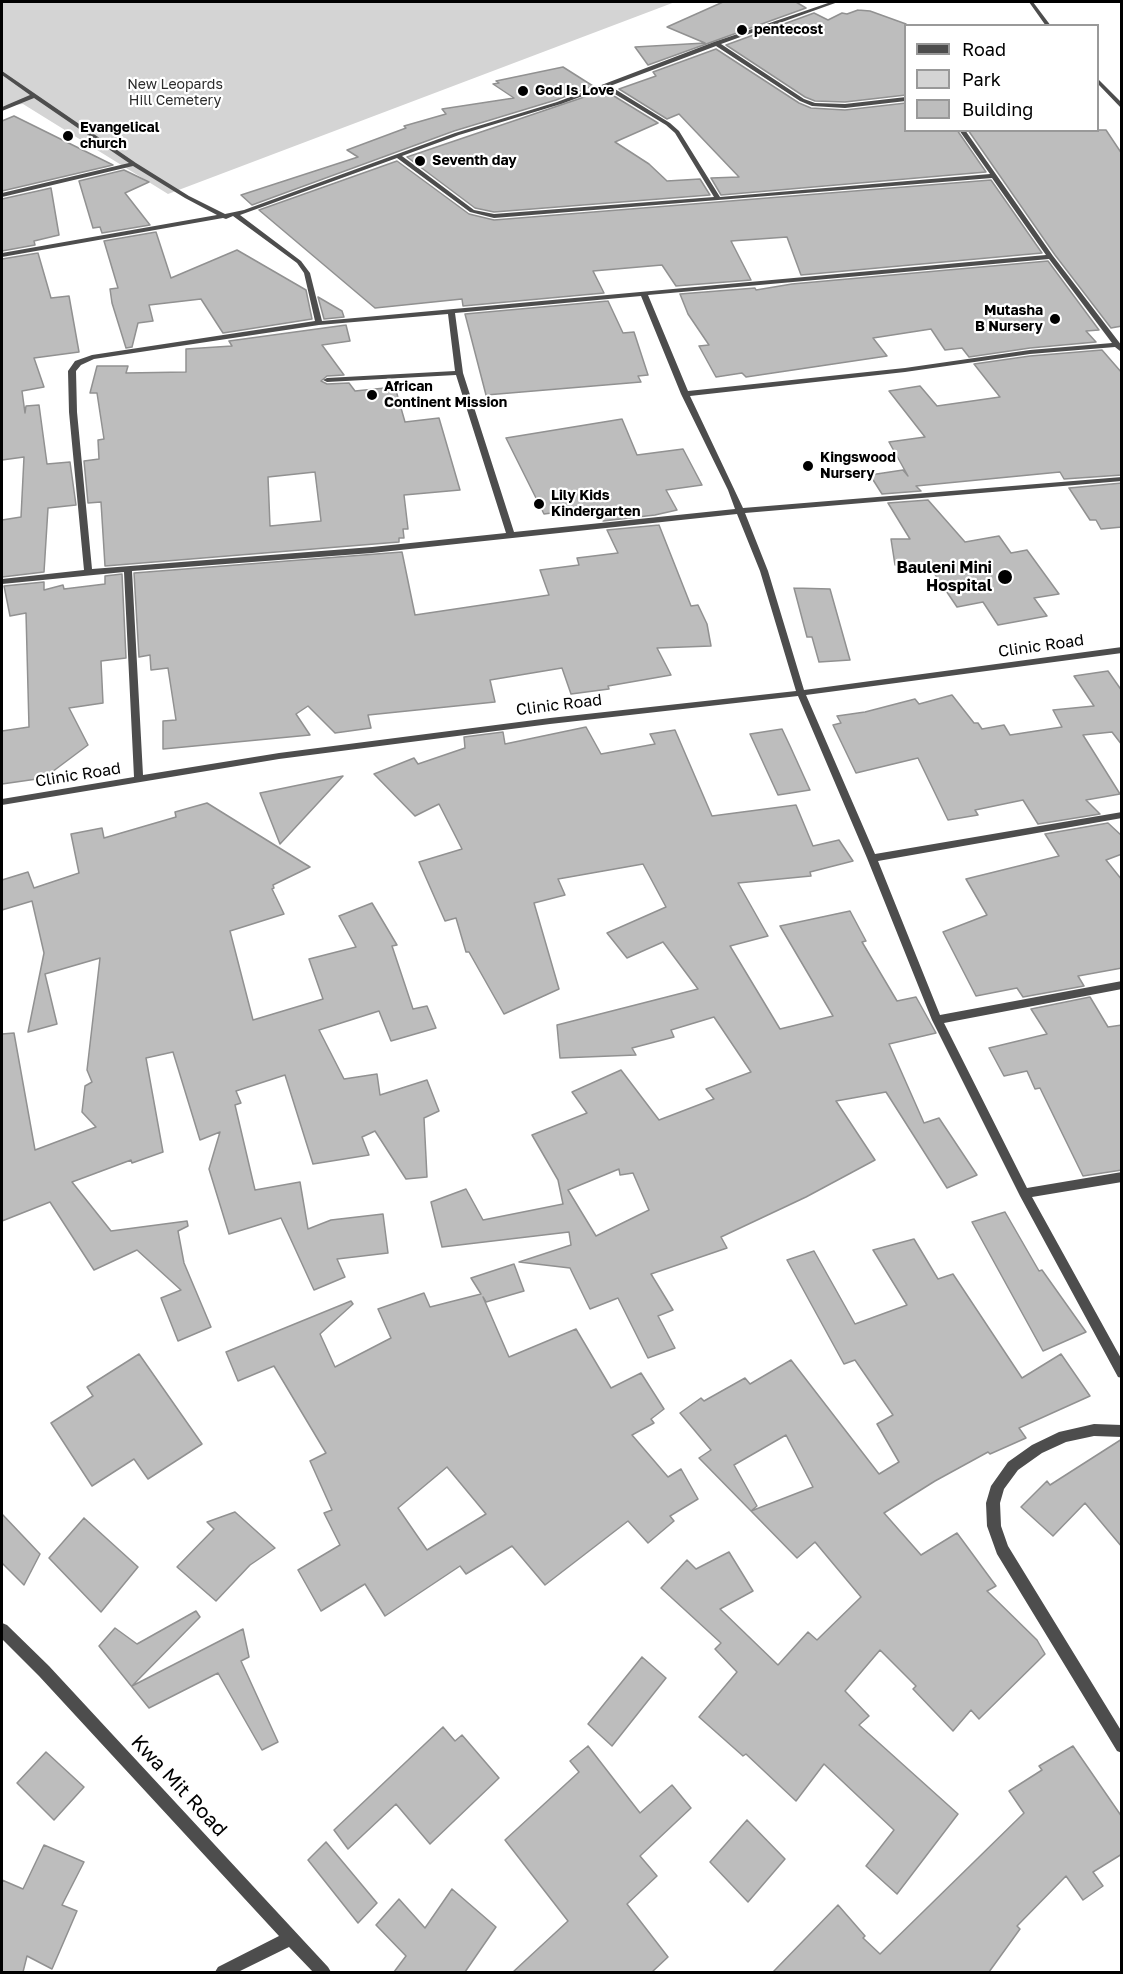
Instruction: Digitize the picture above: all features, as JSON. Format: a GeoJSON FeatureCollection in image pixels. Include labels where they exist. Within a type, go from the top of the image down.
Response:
{"type":"FeatureCollection","features":[{"type":"Feature","properties":{"kind":"street"},"geometry":{"type":"LineString","coordinates":[[2,255],[227,217],[399,157],[457,134],[548,106],[716,43],[835,2]]}},
{"type":"Feature","properties":{"kind":"street"},"geometry":{"type":"LineString","coordinates":[[1031,2],[1048,24]]}},
{"type":"Feature","properties":{"kind":"street"},"geometry":{"type":"LineString","coordinates":[[716,43],[802,100],[814,105],[845,106],[904,99]]}},
{"type":"Feature","properties":{"kind":"street"},"geometry":{"type":"LineString","coordinates":[[2,73],[134,164],[187,197],[227,217]]}},
{"type":"Feature","properties":{"kind":"street"},"geometry":{"type":"LineString","coordinates":[[1099,82],[1122,107]]}},
{"type":"Feature","properties":{"kind":"street"},"geometry":{"type":"LineString","coordinates":[[605,85],[677,132],[718,199]]}},
{"type":"Feature","properties":{"kind":"street"},"geometry":{"type":"LineString","coordinates":[[2,109],[34,96]]}},
{"type":"Feature","properties":{"kind":"street"},"geometry":{"type":"LineString","coordinates":[[963,132],[1051,257],[1120,348]]}},
{"type":"Feature","properties":{"kind":"street"},"geometry":{"type":"LineString","coordinates":[[399,157],[472,211],[482,215],[506,216],[994,176]]}},
{"type":"Feature","properties":{"kind":"street"},"geometry":{"type":"LineString","coordinates":[[2,195],[134,164]]}},
{"type":"Feature","properties":{"kind":"street"},"geometry":{"type":"LineString","coordinates":[[236,214],[299,262],[307,273],[319,323]]}},
{"type":"Feature","properties":{"kind":"street"},"geometry":{"type":"LineString","coordinates":[[87,572],[73,412],[72,371],[78,363],[104,355],[319,323],[1051,257]]}},
{"type":"Feature","properties":{"kind":"street"},"geometry":{"type":"LineString","coordinates":[[644,295],[685,394],[740,511],[764,571],[801,693],[872,858],[937,1020],[1024,1193],[1122,1373]]}},
{"type":"Feature","properties":{"kind":"street"},"geometry":{"type":"LineString","coordinates":[[450,312],[459,373],[511,535]]}},
{"type":"Feature","properties":{"kind":"street"},"geometry":{"type":"LineString","coordinates":[[685,394],[905,370],[1030,352],[1120,348]]}},
{"type":"Feature","properties":{"kind":"street"},"geometry":{"type":"LineString","coordinates":[[327,380],[459,373]]}},
{"type":"Feature","properties":{"kind":"street"},"geometry":{"type":"LineString","coordinates":[[2,582],[87,572],[372,550],[740,511],[1120,481]]}},
{"type":"Feature","properties":{"kind":"street"},"geometry":{"type":"LineString","coordinates":[[128,569],[139,780]]}},
{"type":"Feature","properties":{"kind":"street","name":"Clinic Road"},"geometry":{"type":"LineString","coordinates":[[2,801],[338,748],[550,721],[801,693],[1122,650]]}},
{"type":"Feature","properties":{"kind":"street"},"geometry":{"type":"LineString","coordinates":[[872,858],[1122,815]]}},
{"type":"Feature","properties":{"kind":"street"},"geometry":{"type":"LineString","coordinates":[[937,1020],[1122,985]]}},
{"type":"Feature","properties":{"kind":"street"},"geometry":{"type":"LineString","coordinates":[[1024,1193],[1122,1177]]}},
{"type":"Feature","properties":{"kind":"street"},"geometry":{"type":"LineString","coordinates":[[1122,1431],[1094,1430],[1064,1436],[1037,1449],[1013,1466],[998,1486],[993,1503],[994,1526],[1002,1549],[1122,1746]]}},
{"type":"Feature","properties":{"kind":"street","name":"Kwa Mit Road"},"geometry":{"type":"LineString","coordinates":[[2,1630],[44,1671],[323,1972]]}},
{"type":"Feature","properties":{"kind":"street"},"geometry":{"type":"LineString","coordinates":[[223,1972],[291,1938]]}},
{"type":"Feature","properties":{"kind":"green space","name":"New Leopards Hill Cemetery"},"geometry":{"type":"Polygon","coordinates":[[[2,2],[675,2],[168,194],[23,104],[2,106],[2,2]]]}},
{"type":"Feature","properties":{"kind":"building"},"geometry":{"type":"Polygon","coordinates":[[[723,2],[796,2],[806,8],[648,65],[635,47],[705,43],[667,27],[723,2]]]}},
{"type":"Feature","properties":{"kind":"building"},"geometry":{"type":"Polygon","coordinates":[[[858,10],[870,11],[906,24],[904,24],[904,95],[845,102],[815,101],[805,97],[726,45],[814,13],[828,20],[842,13],[847,14],[858,10]]]}},
{"type":"Feature","properties":{"kind":"building"},"geometry":{"type":"Polygon","coordinates":[[[716,49],[799,103],[811,108],[845,110],[904,103],[904,132],[958,132],[986,172],[721,195],[711,178],[739,177],[679,114],[667,119],[619,89],[656,76],[653,72],[716,49]]]}},
{"type":"Feature","properties":{"kind":"building"},"geometry":{"type":"Polygon","coordinates":[[[563,67],[593,86],[556,100],[454,131],[252,205],[241,195],[358,157],[347,150],[406,128],[404,126],[446,114],[442,109],[514,98],[493,84],[499,83],[496,81],[563,67]]]}},
{"type":"Feature","properties":{"kind":"building"},"geometry":{"type":"Polygon","coordinates":[[[602,91],[658,123],[615,142],[649,164],[667,181],[700,179],[710,195],[494,212],[475,208],[407,157],[602,91]]]}},
{"type":"Feature","properties":{"kind":"building"},"geometry":{"type":"Polygon","coordinates":[[[14,116],[113,165],[2,191],[2,121],[14,116]]]}},
{"type":"Feature","properties":{"kind":"building"},"geometry":{"type":"Polygon","coordinates":[[[1099,130],[1106,130],[1122,154],[1122,326],[1111,328],[1055,255],[969,132],[1099,132],[1099,130]]]}},
{"type":"Feature","properties":{"kind":"building"},"geometry":{"type":"Polygon","coordinates":[[[397,161],[469,214],[494,220],[991,180],[1042,253],[801,275],[787,237],[731,241],[751,280],[676,286],[662,265],[593,271],[604,293],[463,306],[462,299],[375,308],[259,210],[397,161]]]}},
{"type":"Feature","properties":{"kind":"building"},"geometry":{"type":"Polygon","coordinates":[[[124,170],[149,182],[125,193],[150,225],[102,233],[100,227],[93,228],[79,181],[124,170]]]}},
{"type":"Feature","properties":{"kind":"building"},"geometry":{"type":"Polygon","coordinates":[[[51,188],[59,235],[34,241],[35,245],[2,251],[2,199],[51,188]]]}},
{"type":"Feature","properties":{"kind":"building"},"geometry":{"type":"Polygon","coordinates":[[[156,232],[171,278],[237,250],[306,290],[312,319],[223,333],[201,299],[149,305],[153,321],[138,323],[132,347],[126,348],[112,303],[110,289],[118,288],[104,241],[156,232]]]}},
{"type":"Feature","properties":{"kind":"building"},"geometry":{"type":"Polygon","coordinates":[[[38,253],[51,298],[69,296],[79,352],[34,358],[44,387],[22,391],[25,413],[26,406],[39,405],[47,464],[70,462],[76,505],[48,508],[44,572],[2,577],[2,520],[21,517],[24,457],[2,460],[2,259],[38,253]]]}},
{"type":"Feature","properties":{"kind":"building"},"geometry":{"type":"Polygon","coordinates":[[[1048,261],[1099,330],[1086,331],[1096,342],[969,357],[962,348],[945,350],[931,329],[873,338],[887,356],[746,377],[742,373],[716,377],[699,346],[709,345],[688,314],[680,294],[755,288],[756,290],[792,284],[1048,261]]]}},
{"type":"Feature","properties":{"kind":"building"},"geometry":{"type":"Polygon","coordinates":[[[318,297],[342,311],[344,317],[324,319],[318,297]]]}},
{"type":"Feature","properties":{"kind":"building"},"geometry":{"type":"Polygon","coordinates":[[[608,301],[623,333],[634,332],[648,375],[638,376],[641,382],[486,395],[465,314],[608,301]]]}},
{"type":"Feature","properties":{"kind":"building"},"geometry":{"type":"Polygon","coordinates":[[[346,325],[350,341],[322,345],[344,375],[327,376],[321,381],[327,384],[349,383],[355,391],[395,387],[405,422],[439,418],[460,490],[404,495],[408,529],[403,529],[404,538],[399,538],[399,542],[105,566],[101,502],[88,503],[84,461],[99,459],[98,440],[104,439],[97,393],[90,393],[97,366],[128,366],[126,373],[186,372],[186,349],[232,346],[229,341],[346,325]],[[315,472],[268,477],[270,526],[321,521],[315,472]]]}},
{"type":"Feature","properties":{"kind":"building"},"geometry":{"type":"Polygon","coordinates":[[[1102,350],[1122,373],[1122,475],[1064,479],[1060,472],[916,486],[921,491],[882,494],[870,475],[903,470],[908,476],[889,442],[925,437],[889,391],[920,386],[937,406],[1000,397],[974,364],[1030,356],[1102,350]]]}},
{"type":"Feature","properties":{"kind":"building"},"geometry":{"type":"Polygon","coordinates":[[[622,419],[637,455],[683,449],[702,485],[666,490],[677,510],[655,515],[603,521],[597,507],[544,514],[506,438],[622,419]]]}},
{"type":"Feature","properties":{"kind":"building"},"geometry":{"type":"Polygon","coordinates":[[[1122,483],[1122,527],[1101,529],[1096,520],[1090,520],[1069,488],[1122,483]]]}},
{"type":"Feature","properties":{"kind":"building"},"geometry":{"type":"Polygon","coordinates":[[[928,500],[965,542],[999,536],[1011,553],[1027,550],[1059,594],[1034,598],[1047,616],[998,625],[983,602],[957,607],[928,564],[895,565],[891,539],[910,539],[888,503],[928,500]]]}},
{"type":"Feature","properties":{"kind":"building"},"geometry":{"type":"Polygon","coordinates":[[[659,525],[691,606],[698,605],[707,624],[711,646],[657,648],[671,675],[608,686],[609,689],[571,694],[562,668],[490,680],[495,702],[368,715],[371,728],[335,733],[308,706],[296,714],[310,735],[163,749],[163,721],[176,720],[168,668],[151,670],[150,655],[139,657],[134,573],[402,552],[415,615],[549,595],[540,570],[579,565],[577,558],[618,553],[607,530],[659,525]]]}},
{"type":"Feature","properties":{"kind":"building"},"geometry":{"type":"Polygon","coordinates":[[[122,574],[126,658],[101,661],[103,703],[69,708],[88,745],[44,778],[2,784],[2,731],[29,727],[26,613],[10,616],[4,586],[44,582],[44,590],[63,585],[64,589],[105,584],[105,576],[122,574]]]}},
{"type":"Feature","properties":{"kind":"building"},"geometry":{"type":"Polygon","coordinates":[[[794,588],[830,589],[850,660],[819,662],[812,637],[807,637],[794,588]]]}},
{"type":"Feature","properties":{"kind":"building"},"geometry":{"type":"Polygon","coordinates":[[[1108,671],[1122,691],[1122,745],[1112,732],[1083,735],[1120,794],[1086,800],[1100,814],[1038,824],[1023,800],[975,810],[978,815],[948,820],[918,758],[856,773],[833,725],[841,723],[837,716],[865,712],[915,699],[919,704],[952,695],[974,723],[978,723],[982,729],[1004,725],[1010,735],[1062,727],[1053,710],[1094,706],[1074,676],[1108,671]]]}},
{"type":"Feature","properties":{"kind":"building"},"geometry":{"type":"Polygon","coordinates":[[[586,727],[601,754],[655,744],[650,734],[675,730],[712,816],[796,805],[813,846],[839,840],[853,861],[810,872],[811,876],[738,883],[768,936],[730,946],[780,1029],[833,1016],[780,926],[850,911],[866,941],[862,942],[897,1001],[916,997],[936,1033],[889,1044],[924,1123],[939,1118],[977,1175],[947,1188],[886,1092],[836,1101],[875,1160],[806,1197],[721,1237],[727,1248],[651,1274],[673,1310],[658,1316],[675,1348],[648,1358],[618,1298],[590,1309],[570,1268],[519,1262],[571,1245],[569,1232],[442,1247],[431,1202],[466,1189],[483,1220],[563,1204],[558,1180],[532,1135],[587,1113],[572,1092],[621,1070],[659,1120],[714,1099],[706,1089],[751,1072],[714,1017],[671,1030],[674,1037],[632,1048],[636,1055],[560,1058],[557,1025],[698,989],[663,942],[627,958],[607,933],[666,907],[643,864],[558,879],[565,895],[534,903],[559,989],[504,1014],[469,952],[466,952],[456,918],[445,921],[419,862],[462,849],[439,804],[415,816],[374,774],[414,758],[418,764],[465,748],[464,737],[503,732],[505,744],[586,727]],[[619,1169],[568,1190],[596,1236],[649,1210],[633,1173],[620,1175],[619,1169]]]}},
{"type":"Feature","properties":{"kind":"building"},"geometry":{"type":"Polygon","coordinates":[[[782,729],[810,790],[778,795],[750,734],[782,729]]]}},
{"type":"Feature","properties":{"kind":"building"},"geometry":{"type":"Polygon","coordinates":[[[343,776],[280,844],[260,793],[343,776]]]}},
{"type":"Feature","properties":{"kind":"building"},"geometry":{"type":"Polygon","coordinates":[[[207,803],[310,867],[273,885],[272,889],[284,914],[230,931],[253,1020],[323,999],[309,959],[356,947],[339,916],[372,903],[397,945],[392,946],[413,1009],[427,1006],[436,1028],[391,1041],[379,1011],[319,1030],[344,1079],[377,1074],[380,1095],[427,1080],[439,1111],[424,1118],[427,1177],[406,1179],[375,1131],[362,1137],[369,1155],[313,1164],[285,1075],[236,1091],[241,1103],[235,1105],[255,1190],[300,1182],[308,1229],[331,1220],[383,1214],[388,1253],[337,1259],[345,1277],[314,1290],[281,1218],[229,1234],[209,1169],[220,1132],[200,1140],[173,1052],[146,1058],[163,1152],[132,1163],[131,1160],[72,1182],[111,1231],[187,1221],[188,1226],[178,1231],[184,1263],[211,1327],[178,1341],[161,1298],[181,1290],[137,1250],[94,1270],[50,1202],[2,1221],[2,1034],[14,1033],[35,1150],[96,1127],[82,1112],[85,1086],[92,1082],[87,1070],[100,958],[45,974],[57,1024],[28,1032],[44,953],[32,901],[2,910],[2,880],[28,872],[34,888],[79,873],[71,834],[102,828],[104,838],[176,817],[175,812],[207,803]]]}},
{"type":"Feature","properties":{"kind":"building"},"geometry":{"type":"Polygon","coordinates":[[[1108,823],[1122,836],[1122,854],[1106,860],[1122,880],[1122,968],[1078,976],[1084,986],[1023,997],[1017,988],[976,996],[943,932],[987,915],[966,879],[1059,856],[1045,834],[1108,823]]]}},
{"type":"Feature","properties":{"kind":"building"},"geometry":{"type":"Polygon","coordinates":[[[1090,997],[1108,1027],[1122,1025],[1122,1170],[1083,1176],[1040,1088],[1035,1089],[1027,1071],[1004,1076],[989,1048],[1047,1034],[1031,1009],[1090,997]]]}},
{"type":"Feature","properties":{"kind":"building"},"geometry":{"type":"Polygon","coordinates":[[[1005,1212],[1039,1271],[1042,1270],[1086,1332],[1043,1351],[972,1222],[1005,1212]]]}},
{"type":"Feature","properties":{"kind":"building"},"geometry":{"type":"Polygon","coordinates":[[[914,1239],[938,1279],[953,1274],[1022,1378],[1061,1354],[1090,1396],[1019,1428],[1026,1438],[990,1454],[988,1452],[884,1513],[921,1555],[957,1533],[996,1586],[987,1591],[1037,1640],[1045,1654],[979,1719],[971,1710],[953,1731],[913,1689],[916,1686],[880,1650],[845,1691],[869,1716],[859,1725],[958,1814],[897,1894],[866,1866],[894,1830],[824,1764],[796,1801],[746,1754],[743,1756],[699,1717],[737,1672],[715,1649],[721,1643],[661,1588],[687,1560],[696,1569],[729,1552],[753,1591],[720,1609],[778,1665],[808,1632],[817,1640],[861,1597],[815,1542],[797,1558],[699,1458],[711,1450],[680,1413],[701,1398],[704,1401],[745,1378],[750,1384],[791,1360],[879,1474],[899,1462],[877,1424],[893,1415],[855,1360],[844,1364],[787,1260],[814,1251],[855,1324],[907,1305],[873,1250],[914,1239]],[[786,1435],[734,1465],[757,1506],[751,1511],[813,1487],[786,1435]]]}},
{"type":"Feature","properties":{"kind":"building"},"geometry":{"type":"Polygon","coordinates":[[[514,1264],[524,1291],[486,1302],[483,1297],[509,1357],[576,1329],[611,1388],[641,1373],[664,1409],[651,1419],[654,1423],[632,1435],[668,1477],[681,1469],[698,1499],[670,1516],[674,1521],[648,1543],[628,1521],[545,1585],[512,1546],[466,1574],[460,1566],[385,1616],[365,1584],[321,1611],[298,1570],[340,1545],[324,1513],[332,1510],[310,1461],[326,1453],[274,1366],[238,1381],[226,1352],[351,1301],[353,1304],[320,1334],[335,1367],[391,1338],[378,1309],[424,1293],[430,1307],[481,1294],[471,1278],[514,1264]],[[447,1467],[398,1508],[427,1550],[486,1514],[447,1467]]]}},
{"type":"Feature","properties":{"kind":"building"},"geometry":{"type":"Polygon","coordinates":[[[139,1354],[202,1444],[148,1479],[134,1459],[92,1486],[51,1423],[93,1396],[87,1387],[139,1354]]]}},
{"type":"Feature","properties":{"kind":"building"},"geometry":{"type":"Polygon","coordinates":[[[1122,1439],[1122,1547],[1085,1503],[1053,1536],[1021,1507],[1047,1481],[1050,1485],[1122,1439]]]}},
{"type":"Feature","properties":{"kind":"building"},"geometry":{"type":"Polygon","coordinates":[[[235,1512],[275,1548],[250,1565],[216,1601],[177,1567],[214,1529],[207,1522],[235,1512]]]}},
{"type":"Feature","properties":{"kind":"building"},"geometry":{"type":"Polygon","coordinates":[[[2,1514],[40,1554],[24,1585],[2,1563],[2,1514]]]}},
{"type":"Feature","properties":{"kind":"building"},"geometry":{"type":"Polygon","coordinates":[[[84,1518],[138,1567],[101,1612],[49,1558],[84,1518]]]}},
{"type":"Feature","properties":{"kind":"building"},"geometry":{"type":"Polygon","coordinates":[[[196,1611],[200,1617],[132,1686],[243,1629],[249,1657],[241,1661],[278,1742],[262,1750],[218,1673],[149,1708],[99,1646],[115,1628],[137,1644],[196,1611]]]}},
{"type":"Feature","properties":{"kind":"building"},"geometry":{"type":"Polygon","coordinates":[[[642,1657],[666,1678],[612,1746],[588,1724],[642,1657]]]}},
{"type":"Feature","properties":{"kind":"building"},"geometry":{"type":"Polygon","coordinates":[[[443,1727],[455,1741],[462,1735],[499,1778],[430,1844],[396,1804],[348,1849],[334,1830],[443,1727]]]}},
{"type":"Feature","properties":{"kind":"building"},"geometry":{"type":"Polygon","coordinates":[[[588,1746],[640,1813],[672,1785],[691,1808],[640,1856],[657,1876],[627,1904],[668,1957],[652,1972],[513,1972],[568,1921],[505,1840],[579,1772],[570,1761],[588,1746]]]}},
{"type":"Feature","properties":{"kind":"building"},"geometry":{"type":"Polygon","coordinates":[[[1073,1746],[1122,1817],[1122,1854],[1093,1872],[1103,1886],[1083,1900],[1066,1876],[1017,1926],[1020,1929],[989,1972],[773,1972],[838,1905],[865,1936],[863,1938],[880,1954],[1024,1813],[1009,1791],[1042,1770],[1039,1766],[1073,1746]]]}},
{"type":"Feature","properties":{"kind":"building"},"geometry":{"type":"Polygon","coordinates":[[[46,1752],[84,1787],[54,1820],[17,1783],[46,1752]]]}},
{"type":"Feature","properties":{"kind":"building"},"geometry":{"type":"Polygon","coordinates":[[[747,1820],[785,1859],[748,1902],[710,1862],[747,1820]]]}},
{"type":"Feature","properties":{"kind":"building"},"geometry":{"type":"Polygon","coordinates":[[[326,1842],[377,1903],[358,1923],[308,1860],[326,1842]]]}},
{"type":"Feature","properties":{"kind":"building"},"geometry":{"type":"Polygon","coordinates":[[[44,1845],[84,1862],[62,1905],[77,1911],[52,1969],[27,1956],[23,1972],[2,1972],[2,1880],[23,1889],[44,1845]]]}},
{"type":"Feature","properties":{"kind":"building"},"geometry":{"type":"Polygon","coordinates":[[[452,1889],[496,1927],[465,1972],[394,1972],[406,1956],[376,1925],[399,1899],[425,1928],[452,1889]]]}},
{"type":"Feature","properties":{"kind":"place","name":"pentecost"},"geometry":{"type":"Point","coordinates":[742,30]}},
{"type":"Feature","properties":{"kind":"place","name":"God Is Love"},"geometry":{"type":"Point","coordinates":[523,91]}},
{"type":"Feature","properties":{"kind":"place","name":"Evangelical church"},"geometry":{"type":"Point","coordinates":[68,136]}},
{"type":"Feature","properties":{"kind":"place","name":"Seventh day"},"geometry":{"type":"Point","coordinates":[420,161]}},
{"type":"Feature","properties":{"kind":"place","name":"Mutasha B Nursery"},"geometry":{"type":"Point","coordinates":[1055,319]}},
{"type":"Feature","properties":{"kind":"place","name":"African Continent Mission"},"geometry":{"type":"Point","coordinates":[372,395]}},
{"type":"Feature","properties":{"kind":"place","name":"Kingswood Nursery"},"geometry":{"type":"Point","coordinates":[808,466]}},
{"type":"Feature","properties":{"kind":"place","name":"Lily Kids Kindergarten"},"geometry":{"type":"Point","coordinates":[539,504]}},
{"type":"Feature","properties":{"kind":"place","name":"Bauleni Mini Hospital"},"geometry":{"type":"Point","coordinates":[1005,577]}}]}
